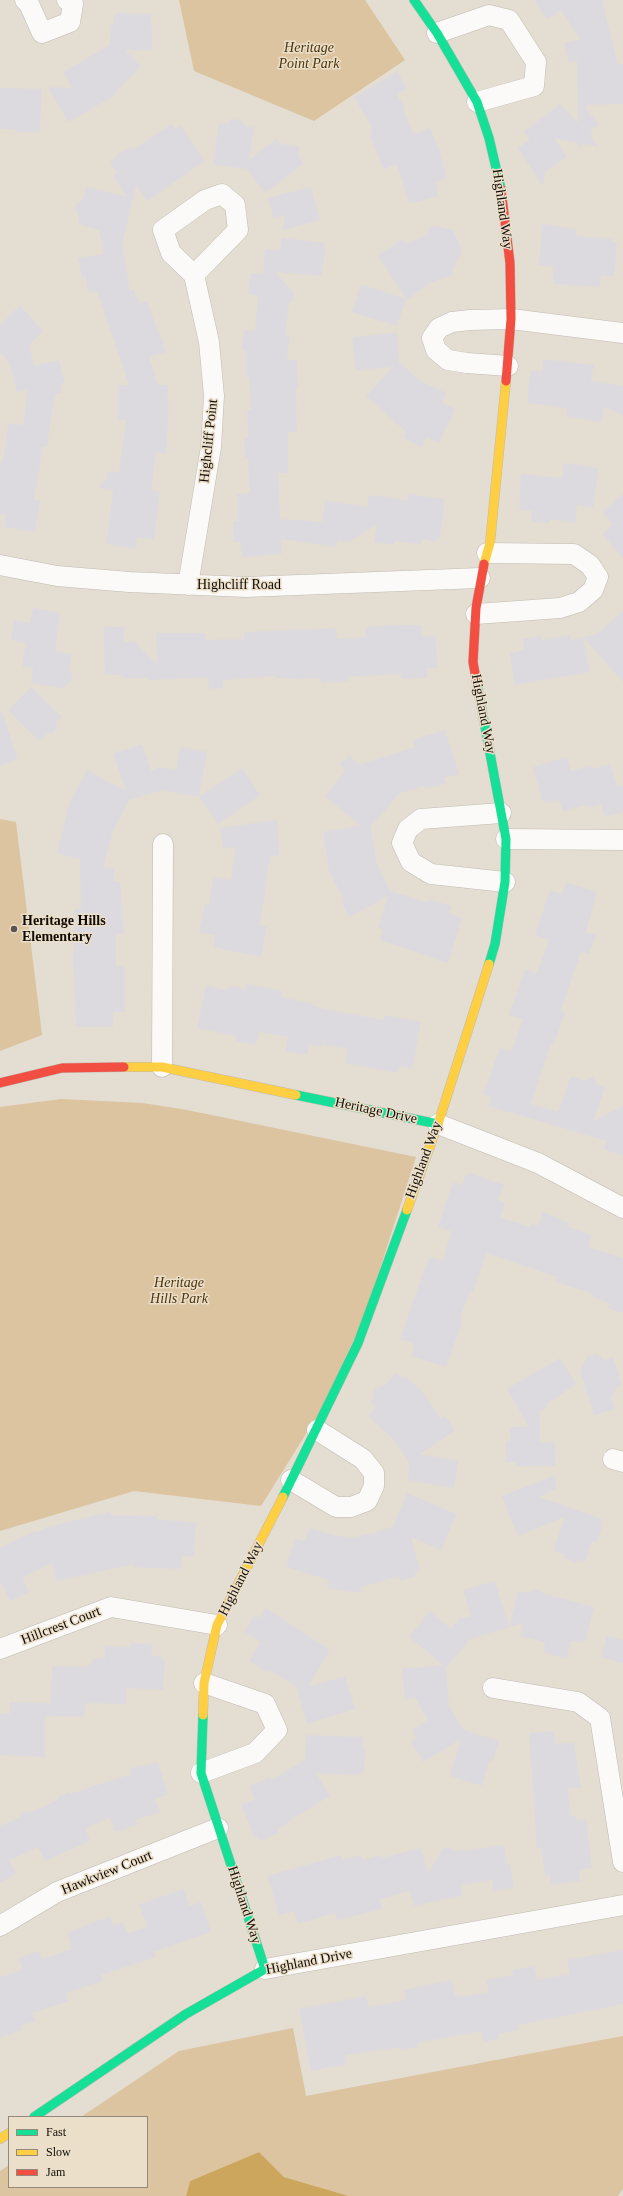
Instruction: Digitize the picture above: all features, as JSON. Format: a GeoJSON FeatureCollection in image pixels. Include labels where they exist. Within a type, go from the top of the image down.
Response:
{"type":"FeatureCollection","features":[{"type":"Feature","properties":{"kind":"street"},"geometry":{"type":"LineString","coordinates":[[25,0],[30,4],[42,33],[70,22],[73,4],[67,0]]}},
{"type":"Feature","properties":{"kind":"street","name":"Highland Way"},"geometry":{"type":"LineString","coordinates":[[265,1969],[201,1772],[204,1682],[217,1624],[292,1480],[358,1343],[438,1124],[495,944],[505,882],[506,839],[496,776],[473,662],[480,578],[490,543],[508,366],[511,319],[510,263],[500,183],[489,138],[477,102],[437,33],[414,0]]}},
{"type":"Feature","properties":{"kind":"street"},"geometry":{"type":"LineString","coordinates":[[437,33],[489,15],[509,20],[536,62],[534,86],[477,102]]}},
{"type":"Feature","properties":{"kind":"street","name":"Highcliff Point"},"geometry":{"type":"LineString","coordinates":[[188,585],[211,447],[214,396],[209,342],[194,275]]}},
{"type":"Feature","properties":{"kind":"street"},"geometry":{"type":"LineString","coordinates":[[508,366],[467,364],[448,360],[436,350],[432,338],[439,328],[452,322],[511,319],[623,333]]}},
{"type":"Feature","properties":{"kind":"street"},"geometry":{"type":"LineString","coordinates":[[476,614],[560,608],[579,602],[593,590],[598,577],[590,565],[574,554],[487,553]]}},
{"type":"Feature","properties":{"kind":"street","name":"Highcliff Road"},"geometry":{"type":"LineString","coordinates":[[0,565],[57,576],[188,585],[246,587],[480,578]]}},
{"type":"Feature","properties":{"kind":"street"},"geometry":{"type":"LineString","coordinates":[[501,814],[421,820],[408,829],[402,843],[411,862],[431,874],[505,882]]}},
{"type":"Feature","properties":{"kind":"street"},"geometry":{"type":"LineString","coordinates":[[506,839],[623,840]]}},
{"type":"Feature","properties":{"kind":"street"},"geometry":{"type":"LineString","coordinates":[[162,1067],[163,844]]}},
{"type":"Feature","properties":{"kind":"street","name":"Heritage Drive"},"geometry":{"type":"LineString","coordinates":[[0,1083],[62,1068],[162,1067],[438,1124],[538,1163],[623,1208]]}},
{"type":"Feature","properties":{"kind":"street"},"geometry":{"type":"LineString","coordinates":[[292,1480],[336,1507],[351,1507],[367,1501],[374,1486],[374,1473],[363,1459],[317,1430]]}},
{"type":"Feature","properties":{"kind":"street","name":"Hillcrest Court"},"geometry":{"type":"LineString","coordinates":[[0,1649],[111,1607],[217,1624]]}},
{"type":"Feature","properties":{"kind":"street"},"geometry":{"type":"LineString","coordinates":[[201,1772],[255,1753],[277,1730],[265,1704],[204,1682]]}},
{"type":"Feature","properties":{"kind":"street"},"geometry":{"type":"LineString","coordinates":[[493,1688],[578,1702],[600,1718],[623,1862]]}},
{"type":"Feature","properties":{"kind":"street","name":"Hawkview Court"},"geometry":{"type":"LineString","coordinates":[[0,1926],[57,1892],[218,1828]]}},
{"type":"Feature","properties":{"kind":"street","name":"Highland Drive"},"geometry":{"type":"LineString","coordinates":[[35,2116],[186,2014],[265,1969],[623,1905]]}},
{"type":"Feature","properties":{"kind":"green space","name":"Heritage Point Park"},"geometry":{"type":"Polygon","coordinates":[[[179,0],[365,0],[405,60],[314,121],[194,71],[179,0]]]}},
{"type":"Feature","properties":{"kind":"green space","name":"Heritage Hills Elementary"},"geometry":{"type":"Polygon","coordinates":[[[0,819],[16,822],[42,1035],[0,1051],[0,819]]]}},
{"type":"Feature","properties":{"kind":"green space","name":"Heritage Hills Park"},"geometry":{"type":"Polygon","coordinates":[[[61,1099],[143,1103],[187,1110],[416,1157],[364,1318],[319,1413],[261,1506],[134,1491],[0,1531],[0,1107],[61,1099]]]}},
{"type":"Feature","properties":{"kind":"green space"},"geometry":{"type":"Polygon","coordinates":[[[293,2028],[306,2096],[623,2036],[623,2189],[618,2196],[349,2196],[284,2177],[259,2152],[190,2181],[186,2196],[0,2196],[0,2171],[8,2166],[8,2188],[148,2188],[148,2116],[82,2116],[179,2051],[293,2028]]]}},
{"type":"Feature","properties":{"kind":"shaded area"},"geometry":{"type":"Polygon","coordinates":[[[259,2152],[284,2177],[349,2196],[186,2196],[190,2181],[259,2152]]]}},
{"type":"Feature","properties":{"kind":"building"},"geometry":{"type":"Polygon","coordinates":[[[534,0],[602,0],[618,64],[623,64],[623,104],[586,105],[588,112],[599,124],[591,131],[591,138],[599,147],[584,144],[578,149],[578,143],[554,138],[567,157],[545,172],[543,187],[518,148],[530,140],[524,132],[560,104],[578,123],[577,60],[569,62],[564,43],[580,39],[561,10],[547,19],[534,0]]]}},
{"type":"Feature","properties":{"kind":"building"},"geometry":{"type":"Polygon","coordinates":[[[118,13],[151,14],[152,50],[125,50],[141,66],[115,93],[116,95],[68,122],[48,87],[72,88],[63,72],[110,45],[110,25],[113,25],[114,17],[118,13]]]}},
{"type":"Feature","properties":{"kind":"building"},"geometry":{"type":"Polygon","coordinates":[[[397,71],[407,88],[397,95],[405,108],[403,109],[414,135],[430,128],[440,152],[447,178],[436,182],[438,196],[409,204],[397,164],[384,169],[371,139],[371,125],[354,98],[397,71]]]}},
{"type":"Feature","properties":{"kind":"building"},"geometry":{"type":"Polygon","coordinates":[[[0,88],[42,89],[40,132],[16,132],[13,129],[0,129],[0,88]]]}},
{"type":"Feature","properties":{"kind":"building"},"geometry":{"type":"Polygon","coordinates":[[[233,119],[240,120],[245,126],[254,128],[249,160],[276,139],[282,146],[285,144],[299,146],[298,155],[303,164],[265,193],[247,169],[213,164],[219,123],[227,124],[233,119]]]}},
{"type":"Feature","properties":{"kind":"building"},"geometry":{"type":"Polygon","coordinates":[[[172,124],[175,129],[181,126],[205,161],[147,201],[136,185],[122,246],[130,291],[134,289],[139,304],[147,301],[166,352],[149,357],[158,385],[168,385],[167,402],[169,402],[166,454],[156,452],[151,490],[160,492],[154,540],[137,537],[136,549],[106,544],[113,490],[98,487],[107,479],[108,472],[119,472],[126,420],[117,420],[118,385],[129,385],[97,291],[88,292],[85,277],[82,278],[78,258],[104,254],[99,230],[78,224],[79,217],[75,209],[76,204],[83,199],[86,187],[127,197],[113,176],[117,173],[110,162],[121,152],[132,147],[134,149],[172,124]]]}},
{"type":"Feature","properties":{"kind":"building"},"geometry":{"type":"Polygon","coordinates":[[[311,187],[320,220],[283,230],[284,215],[274,218],[268,198],[311,187]]]}},
{"type":"Feature","properties":{"kind":"building"},"geometry":{"type":"Polygon","coordinates":[[[542,224],[576,229],[576,236],[612,239],[611,242],[617,242],[614,276],[601,276],[600,287],[553,284],[554,266],[539,265],[542,224]]]}},
{"type":"Feature","properties":{"kind":"building"},"geometry":{"type":"Polygon","coordinates":[[[437,226],[453,230],[462,251],[452,271],[454,274],[430,283],[407,300],[378,256],[402,239],[405,244],[427,235],[430,228],[437,226]]]}},
{"type":"Feature","properties":{"kind":"building"},"geometry":{"type":"Polygon","coordinates":[[[282,238],[324,243],[323,249],[326,249],[321,276],[275,272],[294,293],[293,300],[289,303],[285,335],[290,335],[287,360],[297,360],[298,388],[296,388],[297,431],[288,433],[288,473],[278,473],[280,519],[322,522],[325,501],[367,507],[369,495],[407,500],[408,494],[445,499],[440,538],[434,542],[422,539],[421,544],[395,541],[394,545],[374,542],[377,524],[349,542],[337,540],[336,547],[281,539],[282,554],[242,557],[240,542],[234,542],[233,521],[238,521],[237,494],[250,493],[248,458],[245,459],[244,438],[248,438],[247,410],[251,410],[249,377],[246,377],[245,350],[242,350],[244,330],[255,331],[258,296],[248,294],[251,273],[263,274],[265,249],[280,251],[282,238]]]}},
{"type":"Feature","properties":{"kind":"building"},"geometry":{"type":"Polygon","coordinates":[[[361,284],[406,299],[397,326],[352,312],[361,284]]]}},
{"type":"Feature","properties":{"kind":"building"},"geometry":{"type":"Polygon","coordinates":[[[20,305],[43,331],[29,345],[34,366],[59,360],[65,382],[60,384],[62,392],[55,394],[47,447],[43,447],[34,499],[40,500],[35,532],[4,527],[6,515],[0,514],[0,465],[4,455],[8,423],[24,425],[27,389],[17,392],[9,362],[0,353],[0,325],[20,305]]]}},
{"type":"Feature","properties":{"kind":"building"},"geometry":{"type":"Polygon","coordinates":[[[397,333],[399,362],[419,380],[446,393],[442,403],[455,409],[439,443],[426,437],[422,447],[403,438],[406,432],[366,396],[393,367],[356,370],[352,337],[397,333]]]}},
{"type":"Feature","properties":{"kind":"building"},"geometry":{"type":"Polygon","coordinates":[[[543,359],[594,365],[591,381],[623,386],[623,415],[604,407],[601,422],[566,416],[567,408],[527,403],[530,371],[543,371],[543,359]]]}},
{"type":"Feature","properties":{"kind":"building"},"geometry":{"type":"Polygon","coordinates":[[[564,463],[599,468],[593,508],[577,505],[575,523],[550,519],[550,523],[531,522],[532,511],[519,510],[521,474],[562,478],[564,463]]]}},
{"type":"Feature","properties":{"kind":"building"},"geometry":{"type":"Polygon","coordinates":[[[623,494],[623,558],[602,534],[613,525],[602,512],[623,494]]]}},
{"type":"Feature","properties":{"kind":"building"},"geometry":{"type":"Polygon","coordinates":[[[33,608],[60,613],[55,651],[72,654],[69,670],[72,675],[71,682],[63,688],[31,683],[33,668],[22,666],[26,643],[11,640],[14,620],[30,623],[33,608]]]}},
{"type":"Feature","properties":{"kind":"building"},"geometry":{"type":"Polygon","coordinates":[[[623,611],[623,682],[583,637],[597,634],[623,611]]]}},
{"type":"Feature","properties":{"kind":"building"},"geometry":{"type":"Polygon","coordinates":[[[421,625],[421,635],[436,637],[437,668],[427,668],[427,678],[401,679],[401,674],[348,677],[348,681],[321,683],[321,678],[293,679],[276,678],[276,676],[223,680],[223,688],[209,689],[208,677],[148,680],[148,678],[125,678],[121,675],[105,675],[104,627],[124,627],[124,642],[134,641],[157,664],[156,633],[205,633],[205,640],[244,639],[244,632],[336,628],[337,639],[366,637],[366,627],[421,625]]]}},
{"type":"Feature","properties":{"kind":"building"},"geometry":{"type":"Polygon","coordinates":[[[570,635],[571,640],[583,637],[590,672],[514,685],[510,653],[524,650],[523,639],[541,636],[542,640],[570,635]]]}},
{"type":"Feature","properties":{"kind":"building"},"geometry":{"type":"Polygon","coordinates":[[[31,687],[62,717],[56,723],[57,729],[53,733],[48,733],[39,741],[8,710],[31,687]]]}},
{"type":"Feature","properties":{"kind":"building"},"geometry":{"type":"Polygon","coordinates":[[[2,712],[18,759],[0,766],[0,713],[2,712]]]}},
{"type":"Feature","properties":{"kind":"building"},"geometry":{"type":"Polygon","coordinates":[[[445,730],[459,774],[444,778],[446,783],[425,789],[424,786],[400,793],[371,826],[376,862],[390,891],[428,903],[429,899],[451,906],[449,914],[462,918],[448,963],[380,940],[383,930],[378,928],[388,896],[349,917],[341,901],[344,900],[329,871],[323,832],[361,826],[325,796],[345,771],[339,764],[350,755],[358,765],[415,747],[413,740],[445,730]]]}},
{"type":"Feature","properties":{"kind":"building"},"geometry":{"type":"Polygon","coordinates":[[[142,744],[151,771],[160,767],[176,770],[180,747],[207,752],[199,797],[162,790],[129,800],[113,831],[103,868],[114,868],[114,882],[120,882],[124,934],[116,934],[116,966],[125,966],[125,1012],[113,1012],[113,1027],[76,1027],[73,952],[74,909],[81,909],[80,859],[57,853],[69,804],[87,770],[126,791],[113,754],[142,744]]]}},
{"type":"Feature","properties":{"kind":"building"},"geometry":{"type":"Polygon","coordinates":[[[567,757],[571,771],[588,766],[594,769],[610,764],[617,787],[623,785],[623,812],[605,817],[601,804],[592,807],[585,805],[563,811],[559,800],[548,803],[542,800],[533,767],[567,757]]]}},
{"type":"Feature","properties":{"kind":"building"},"geometry":{"type":"Polygon","coordinates":[[[242,768],[260,795],[218,824],[199,797],[242,768]]]}},
{"type":"Feature","properties":{"kind":"building"},"geometry":{"type":"Polygon","coordinates":[[[277,820],[279,855],[271,856],[265,883],[267,883],[259,925],[267,926],[261,957],[213,947],[215,935],[199,932],[205,904],[209,905],[213,877],[231,880],[236,847],[223,848],[220,828],[277,820]]]}},
{"type":"Feature","properties":{"kind":"building"},"geometry":{"type":"Polygon","coordinates":[[[566,882],[597,892],[586,932],[596,935],[589,954],[581,952],[561,1010],[565,1012],[554,1044],[551,1043],[531,1104],[558,1112],[571,1076],[585,1081],[593,1077],[598,1085],[605,1087],[594,1121],[623,1106],[623,1156],[604,1149],[607,1141],[488,1106],[491,1097],[483,1094],[500,1048],[511,1052],[523,1019],[509,1015],[525,969],[537,973],[549,940],[535,935],[550,890],[562,894],[566,882]]]}},
{"type":"Feature","properties":{"kind":"building"},"geometry":{"type":"Polygon","coordinates":[[[247,984],[282,991],[281,997],[313,1004],[313,1006],[328,1010],[384,1020],[385,1015],[421,1022],[412,1069],[399,1066],[398,1073],[345,1063],[348,1049],[322,1044],[321,1047],[309,1044],[307,1055],[285,1051],[288,1037],[259,1032],[256,1045],[236,1041],[237,1036],[197,1028],[206,985],[225,990],[231,986],[246,989],[247,984]]]}},
{"type":"Feature","properties":{"kind":"building"},"geometry":{"type":"Polygon","coordinates":[[[470,1173],[504,1185],[498,1200],[505,1203],[500,1217],[530,1227],[531,1223],[538,1226],[543,1212],[569,1223],[568,1227],[592,1235],[588,1247],[623,1258],[623,1313],[608,1308],[610,1303],[592,1297],[593,1294],[556,1282],[557,1277],[486,1253],[473,1293],[470,1291],[460,1318],[462,1323],[446,1367],[411,1356],[414,1344],[400,1339],[429,1257],[443,1261],[451,1231],[438,1227],[453,1182],[462,1185],[465,1176],[470,1173]]]}},
{"type":"Feature","properties":{"kind":"building"},"geometry":{"type":"Polygon","coordinates":[[[596,1354],[605,1360],[613,1357],[622,1385],[617,1387],[611,1397],[615,1409],[594,1415],[580,1370],[588,1356],[596,1354]]]}},
{"type":"Feature","properties":{"kind":"building"},"geometry":{"type":"Polygon","coordinates":[[[560,1358],[576,1384],[546,1404],[548,1406],[540,1411],[540,1443],[554,1442],[556,1466],[515,1466],[515,1462],[506,1462],[506,1441],[510,1441],[510,1427],[529,1427],[507,1389],[560,1358]]]}},
{"type":"Feature","properties":{"kind":"building"},"geometry":{"type":"Polygon","coordinates":[[[396,1373],[403,1379],[404,1375],[423,1392],[441,1419],[445,1416],[455,1430],[420,1454],[458,1461],[454,1488],[408,1480],[410,1464],[394,1440],[368,1416],[376,1407],[370,1402],[374,1398],[373,1392],[378,1387],[384,1386],[396,1373]]]}},
{"type":"Feature","properties":{"kind":"building"},"geometry":{"type":"Polygon","coordinates":[[[556,1475],[556,1489],[539,1497],[602,1519],[600,1524],[603,1525],[596,1543],[592,1541],[585,1562],[577,1560],[576,1563],[564,1558],[565,1555],[553,1551],[565,1517],[518,1536],[502,1496],[556,1475]]]}},
{"type":"Feature","properties":{"kind":"building"},"geometry":{"type":"Polygon","coordinates":[[[407,1493],[456,1514],[441,1550],[411,1537],[420,1570],[414,1572],[416,1576],[400,1581],[399,1576],[361,1587],[360,1593],[328,1588],[329,1580],[286,1567],[295,1538],[305,1541],[309,1528],[336,1536],[354,1538],[393,1527],[407,1493]]]}},
{"type":"Feature","properties":{"kind":"building"},"geometry":{"type":"Polygon","coordinates":[[[110,1512],[111,1515],[157,1516],[157,1519],[196,1523],[194,1557],[182,1556],[181,1569],[133,1567],[134,1564],[56,1581],[52,1563],[22,1578],[29,1592],[10,1601],[0,1581],[0,1548],[33,1532],[44,1530],[44,1528],[110,1512]]]}},
{"type":"Feature","properties":{"kind":"building"},"geometry":{"type":"Polygon","coordinates":[[[495,1581],[509,1627],[518,1591],[528,1593],[535,1589],[540,1590],[542,1593],[594,1607],[585,1642],[571,1641],[567,1659],[543,1652],[545,1642],[520,1636],[523,1623],[470,1639],[446,1668],[449,1706],[464,1730],[499,1741],[493,1761],[489,1761],[482,1786],[450,1776],[461,1739],[423,1762],[411,1742],[417,1738],[412,1730],[428,1720],[415,1698],[405,1699],[402,1669],[443,1665],[409,1637],[430,1611],[451,1629],[459,1619],[471,1616],[463,1590],[495,1581]]]}},
{"type":"Feature","properties":{"kind":"building"},"geometry":{"type":"Polygon","coordinates":[[[266,1608],[330,1650],[308,1687],[345,1676],[355,1709],[307,1724],[296,1686],[269,1670],[267,1672],[249,1661],[261,1642],[244,1632],[254,1615],[259,1618],[266,1608]]]}},
{"type":"Feature","properties":{"kind":"building"},"geometry":{"type":"Polygon","coordinates":[[[607,1636],[623,1640],[623,1663],[601,1657],[607,1636]]]}},
{"type":"Feature","properties":{"kind":"building"},"geometry":{"type":"Polygon","coordinates":[[[131,1643],[152,1644],[151,1655],[160,1656],[165,1661],[163,1690],[126,1688],[126,1704],[85,1703],[84,1717],[45,1716],[45,1757],[0,1755],[0,1714],[10,1714],[10,1702],[51,1703],[52,1666],[87,1667],[95,1658],[105,1659],[105,1646],[131,1647],[131,1643]]]}},
{"type":"Feature","properties":{"kind":"building"},"geometry":{"type":"Polygon","coordinates":[[[554,1731],[556,1744],[574,1742],[581,1788],[568,1789],[571,1816],[576,1816],[576,1820],[586,1819],[592,1868],[579,1870],[580,1881],[551,1885],[550,1875],[545,1876],[541,1848],[537,1848],[529,1733],[554,1731]]]}},
{"type":"Feature","properties":{"kind":"building"},"geometry":{"type":"Polygon","coordinates":[[[306,1735],[363,1737],[363,1748],[365,1748],[364,1773],[360,1773],[359,1775],[316,1773],[330,1796],[287,1822],[288,1824],[277,1828],[279,1833],[260,1841],[258,1837],[255,1838],[241,1805],[255,1799],[249,1786],[270,1777],[271,1780],[305,1760],[306,1735]]]}},
{"type":"Feature","properties":{"kind":"building"},"geometry":{"type":"Polygon","coordinates":[[[158,1762],[168,1795],[155,1799],[160,1812],[135,1820],[137,1825],[115,1832],[110,1818],[85,1828],[90,1841],[45,1861],[38,1847],[9,1861],[16,1873],[0,1883],[0,1826],[19,1818],[21,1814],[26,1811],[30,1813],[58,1800],[57,1797],[131,1774],[130,1768],[158,1762]]]}},
{"type":"Feature","properties":{"kind":"building"},"geometry":{"type":"Polygon","coordinates":[[[504,1845],[507,1865],[510,1864],[514,1888],[493,1891],[492,1880],[461,1885],[463,1895],[414,1906],[410,1891],[380,1899],[382,1909],[337,1920],[335,1913],[298,1924],[294,1911],[279,1915],[268,1876],[341,1855],[342,1860],[361,1855],[362,1860],[381,1855],[382,1858],[421,1848],[428,1874],[442,1849],[449,1848],[456,1851],[464,1849],[464,1851],[504,1845]]]}},
{"type":"Feature","properties":{"kind":"building"},"geometry":{"type":"Polygon","coordinates":[[[184,1889],[189,1906],[201,1902],[211,1932],[154,1952],[156,1957],[101,1975],[103,1981],[66,1993],[69,2001],[32,2013],[35,2021],[20,2026],[22,2030],[0,2038],[0,1977],[23,1970],[19,1958],[39,1951],[42,1959],[72,1949],[67,1933],[110,1916],[113,1925],[123,1922],[128,1933],[147,1927],[139,1904],[184,1889]]]}},
{"type":"Feature","properties":{"kind":"building"},"geometry":{"type":"Polygon","coordinates":[[[623,1950],[623,2004],[518,2025],[519,2030],[498,2034],[499,2039],[484,2042],[481,2031],[417,2043],[418,2047],[402,2050],[401,2047],[345,2055],[347,2064],[311,2071],[299,2009],[366,1996],[369,2007],[406,2000],[404,1990],[452,1980],[455,1996],[461,1995],[461,1997],[489,1992],[486,1980],[513,1975],[512,1970],[534,1966],[537,1980],[570,1974],[567,1960],[623,1950]]]}},
{"type":"Feature","properties":{"kind":"traffic: fast"},"geometry":{"type":"LineString","coordinates":[[414,0],[437,33],[477,102],[489,138],[501,189]]}},
{"type":"Feature","properties":{"kind":"traffic: fast"},"geometry":{"type":"LineString","coordinates":[[477,684],[506,839],[505,882],[495,944],[489,964]]}},
{"type":"Feature","properties":{"kind":"traffic: fast"},"geometry":{"type":"LineString","coordinates":[[296,1095],[438,1124]]}},
{"type":"Feature","properties":{"kind":"traffic: fast"},"geometry":{"type":"LineString","coordinates":[[283,1497],[358,1343],[407,1210]]}},
{"type":"Feature","properties":{"kind":"traffic: fast"},"geometry":{"type":"LineString","coordinates":[[35,2116],[186,2014],[265,1969],[201,1773],[203,1715]]}},
{"type":"Feature","properties":{"kind":"traffic: slow"},"geometry":{"type":"LineString","coordinates":[[484,564],[490,543],[506,381]]}},
{"type":"Feature","properties":{"kind":"traffic: slow"},"geometry":{"type":"LineString","coordinates":[[407,1210],[438,1124],[489,964]]}},
{"type":"Feature","properties":{"kind":"traffic: slow"},"geometry":{"type":"LineString","coordinates":[[124,1067],[162,1067],[296,1095]]}},
{"type":"Feature","properties":{"kind":"traffic: slow"},"geometry":{"type":"LineString","coordinates":[[203,1715],[204,1683],[217,1625],[283,1497]]}},
{"type":"Feature","properties":{"kind":"traffic: slow"},"geometry":{"type":"LineString","coordinates":[[0,2139],[8,2134]]}},
{"type":"Feature","properties":{"kind":"traffic: jam"},"geometry":{"type":"LineString","coordinates":[[501,189],[510,263],[511,319],[506,381]]}},
{"type":"Feature","properties":{"kind":"traffic: jam"},"geometry":{"type":"LineString","coordinates":[[477,684],[473,662],[476,608],[484,564]]}},
{"type":"Feature","properties":{"kind":"traffic: jam"},"geometry":{"type":"LineString","coordinates":[[0,1083],[62,1068],[124,1067]]}},
{"type":"Feature","properties":{"kind":"place","name":"Heritage Hills Elementary"},"geometry":{"type":"Point","coordinates":[14,929]}}]}
